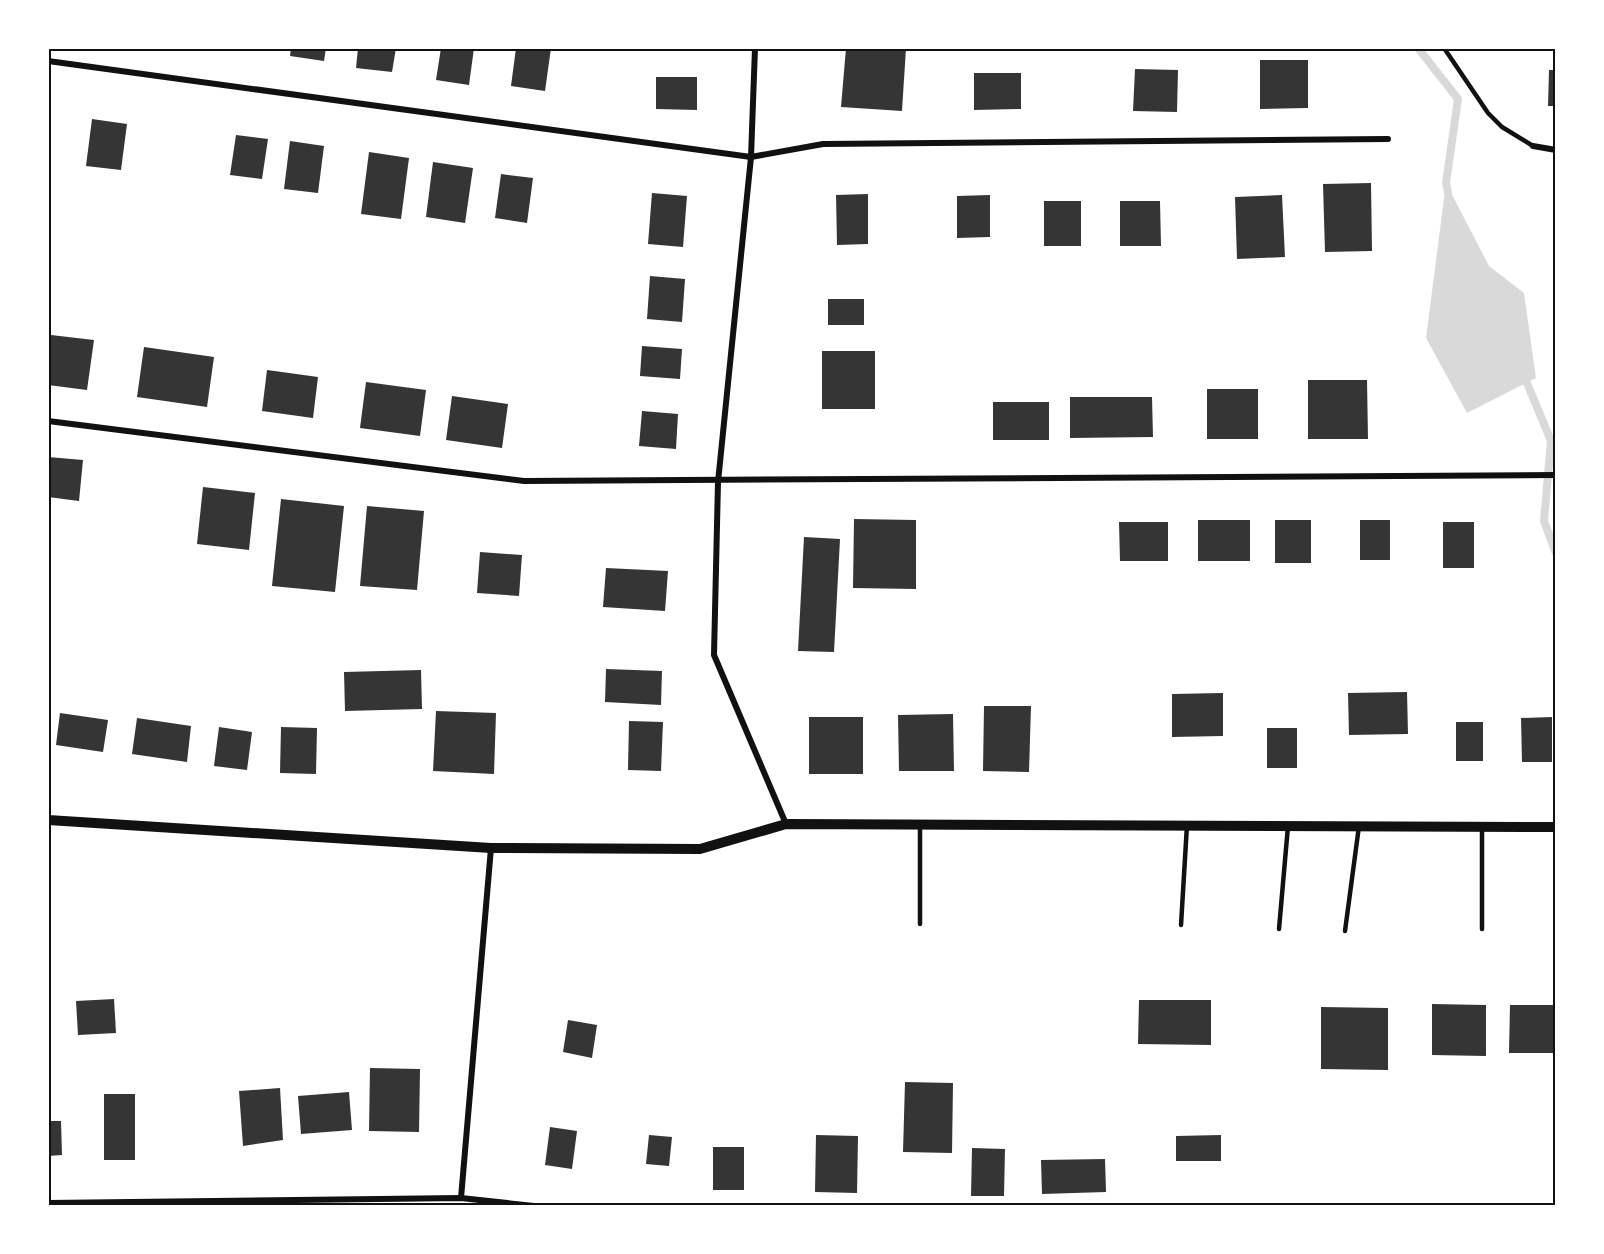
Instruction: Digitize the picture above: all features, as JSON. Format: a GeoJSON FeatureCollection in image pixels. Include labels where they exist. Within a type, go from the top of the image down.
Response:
{"type":"FeatureCollection","features":[{"type":"Feature","properties":{"kind":"street"},"geometry":{"type":"LineString","coordinates":[[755,48],[751,157],[718,482],[714,655],[786,824]]}},
{"type":"Feature","properties":{"kind":"street"},"geometry":{"type":"LineString","coordinates":[[48,61],[751,157],[822,144],[1388,139]]}},
{"type":"Feature","properties":{"kind":"street"},"geometry":{"type":"LineString","coordinates":[[1533,146],[1556,150]]}},
{"type":"Feature","properties":{"kind":"street"},"geometry":{"type":"LineString","coordinates":[[48,422],[524,481],[718,482],[1556,475]]}},
{"type":"Feature","properties":{"kind":"street"},"geometry":{"type":"LineString","coordinates":[[48,820],[491,848],[700,849],[786,824],[1556,827]]}},
{"type":"Feature","properties":{"kind":"street"},"geometry":{"type":"LineString","coordinates":[[461,1198],[491,848]]}},
{"type":"Feature","properties":{"kind":"street"},"geometry":{"type":"LineString","coordinates":[[48,1203],[461,1198],[487,1203],[534,1206]]}},
{"type":"Feature","properties":{"kind":"lane"},"geometry":{"type":"LineString","coordinates":[[1444,48],[1488,113],[1502,127],[1533,146]]}},
{"type":"Feature","properties":{"kind":"lane"},"geometry":{"type":"LineString","coordinates":[[920,824],[920,924]]}},
{"type":"Feature","properties":{"kind":"lane"},"geometry":{"type":"LineString","coordinates":[[1181,925],[1187,825]]}},
{"type":"Feature","properties":{"kind":"lane"},"geometry":{"type":"LineString","coordinates":[[1279,929],[1288,826]]}},
{"type":"Feature","properties":{"kind":"lane"},"geometry":{"type":"LineString","coordinates":[[1345,931],[1359,826]]}},
{"type":"Feature","properties":{"kind":"lane"},"geometry":{"type":"LineString","coordinates":[[1482,826],[1482,929]]}},
{"type":"Feature","properties":{"kind":"shaded area"},"geometry":{"type":"Polygon","coordinates":[[[1446,183],[1489,266],[1524,293],[1536,378],[1467,413],[1426,338],[1446,183]]]}},
{"type":"Feature","properties":{"kind":"building"},"geometry":{"type":"Polygon","coordinates":[[[291,48],[326,48],[324,61],[290,56],[291,48]]]}},
{"type":"Feature","properties":{"kind":"building"},"geometry":{"type":"Polygon","coordinates":[[[358,48],[396,48],[392,72],[356,68],[358,48]]]}},
{"type":"Feature","properties":{"kind":"building"},"geometry":{"type":"Polygon","coordinates":[[[441,48],[474,48],[469,85],[436,80],[441,48]]]}},
{"type":"Feature","properties":{"kind":"building"},"geometry":{"type":"Polygon","coordinates":[[[516,48],[551,48],[545,91],[511,86],[516,48]]]}},
{"type":"Feature","properties":{"kind":"building"},"geometry":{"type":"Polygon","coordinates":[[[846,48],[906,48],[902,111],[841,107],[846,48]]]}},
{"type":"Feature","properties":{"kind":"building"},"geometry":{"type":"Polygon","coordinates":[[[1260,60],[1308,60],[1308,108],[1260,109],[1260,60]]]}},
{"type":"Feature","properties":{"kind":"building"},"geometry":{"type":"Polygon","coordinates":[[[1135,69],[1178,70],[1177,112],[1133,111],[1135,69]]]}},
{"type":"Feature","properties":{"kind":"building"},"geometry":{"type":"Polygon","coordinates":[[[1549,70],[1556,70],[1556,106],[1548,106],[1549,70]]]}},
{"type":"Feature","properties":{"kind":"building"},"geometry":{"type":"Polygon","coordinates":[[[974,73],[1021,73],[1021,109],[974,110],[974,73]]]}},
{"type":"Feature","properties":{"kind":"building"},"geometry":{"type":"Polygon","coordinates":[[[656,77],[697,77],[697,110],[656,109],[656,77]]]}},
{"type":"Feature","properties":{"kind":"building"},"geometry":{"type":"Polygon","coordinates":[[[92,119],[127,124],[121,170],[86,166],[92,119]]]}},
{"type":"Feature","properties":{"kind":"building"},"geometry":{"type":"Polygon","coordinates":[[[236,135],[268,139],[262,179],[230,175],[236,135]]]}},
{"type":"Feature","properties":{"kind":"building"},"geometry":{"type":"Polygon","coordinates":[[[290,141],[324,146],[318,193],[284,189],[290,141]]]}},
{"type":"Feature","properties":{"kind":"building"},"geometry":{"type":"Polygon","coordinates":[[[369,152],[409,158],[401,219],[361,214],[369,152]]]}},
{"type":"Feature","properties":{"kind":"building"},"geometry":{"type":"Polygon","coordinates":[[[433,162],[473,168],[465,223],[426,217],[433,162]]]}},
{"type":"Feature","properties":{"kind":"building"},"geometry":{"type":"Polygon","coordinates":[[[501,174],[533,178],[527,223],[495,218],[501,174]]]}},
{"type":"Feature","properties":{"kind":"building"},"geometry":{"type":"Polygon","coordinates":[[[1371,183],[1372,251],[1325,252],[1323,184],[1371,183]]]}},
{"type":"Feature","properties":{"kind":"building"},"geometry":{"type":"Polygon","coordinates":[[[652,193],[687,196],[683,247],[648,244],[652,193]]]}},
{"type":"Feature","properties":{"kind":"building"},"geometry":{"type":"Polygon","coordinates":[[[868,194],[868,244],[837,245],[836,195],[868,194]]]}},
{"type":"Feature","properties":{"kind":"building"},"geometry":{"type":"Polygon","coordinates":[[[990,195],[990,237],[957,238],[957,196],[990,195]]]}},
{"type":"Feature","properties":{"kind":"building"},"geometry":{"type":"Polygon","coordinates":[[[1282,195],[1285,257],[1237,259],[1235,197],[1282,195]]]}},
{"type":"Feature","properties":{"kind":"building"},"geometry":{"type":"Polygon","coordinates":[[[1044,201],[1081,201],[1081,246],[1044,246],[1044,201]]]}},
{"type":"Feature","properties":{"kind":"building"},"geometry":{"type":"Polygon","coordinates":[[[1120,201],[1160,201],[1161,246],[1120,246],[1120,201]]]}},
{"type":"Feature","properties":{"kind":"building"},"geometry":{"type":"Polygon","coordinates":[[[650,276],[685,279],[682,322],[647,319],[650,276]]]}},
{"type":"Feature","properties":{"kind":"building"},"geometry":{"type":"Polygon","coordinates":[[[828,299],[864,299],[864,325],[828,325],[828,299]]]}},
{"type":"Feature","properties":{"kind":"building"},"geometry":{"type":"Polygon","coordinates":[[[51,335],[94,340],[87,390],[48,385],[51,335]]]}},
{"type":"Feature","properties":{"kind":"building"},"geometry":{"type":"Polygon","coordinates":[[[642,346],[682,349],[680,379],[640,376],[642,346]]]}},
{"type":"Feature","properties":{"kind":"building"},"geometry":{"type":"Polygon","coordinates":[[[144,347],[214,357],[207,407],[137,397],[144,347]]]}},
{"type":"Feature","properties":{"kind":"building"},"geometry":{"type":"Polygon","coordinates":[[[822,351],[875,351],[875,409],[822,409],[822,351]]]}},
{"type":"Feature","properties":{"kind":"building"},"geometry":{"type":"Polygon","coordinates":[[[267,370],[318,377],[313,418],[262,411],[267,370]]]}},
{"type":"Feature","properties":{"kind":"building"},"geometry":{"type":"Polygon","coordinates":[[[1308,380],[1367,380],[1368,439],[1308,439],[1308,380]]]}},
{"type":"Feature","properties":{"kind":"building"},"geometry":{"type":"Polygon","coordinates":[[[366,382],[426,390],[420,436],[360,428],[366,382]]]}},
{"type":"Feature","properties":{"kind":"building"},"geometry":{"type":"Polygon","coordinates":[[[1207,389],[1258,389],[1258,439],[1207,439],[1207,389]]]}},
{"type":"Feature","properties":{"kind":"building"},"geometry":{"type":"Polygon","coordinates":[[[452,396],[508,404],[502,448],[446,440],[452,396]]]}},
{"type":"Feature","properties":{"kind":"building"},"geometry":{"type":"Polygon","coordinates":[[[1070,397],[1152,397],[1153,437],[1070,438],[1070,397]]]}},
{"type":"Feature","properties":{"kind":"building"},"geometry":{"type":"Polygon","coordinates":[[[993,402],[1049,402],[1049,440],[993,440],[993,402]]]}},
{"type":"Feature","properties":{"kind":"building"},"geometry":{"type":"Polygon","coordinates":[[[642,411],[678,414],[676,449],[639,446],[642,411]]]}},
{"type":"Feature","properties":{"kind":"building"},"geometry":{"type":"Polygon","coordinates":[[[48,457],[83,460],[79,501],[48,497],[48,457]]]}},
{"type":"Feature","properties":{"kind":"building"},"geometry":{"type":"Polygon","coordinates":[[[203,487],[255,493],[249,550],[197,544],[203,487]]]}},
{"type":"Feature","properties":{"kind":"building"},"geometry":{"type":"Polygon","coordinates":[[[281,499],[344,506],[335,592],[272,586],[281,499]]]}},
{"type":"Feature","properties":{"kind":"building"},"geometry":{"type":"Polygon","coordinates":[[[367,506],[424,511],[417,590],[360,586],[367,506]]]}},
{"type":"Feature","properties":{"kind":"building"},"geometry":{"type":"Polygon","coordinates":[[[854,519],[916,520],[916,589],[853,588],[854,519]]]}},
{"type":"Feature","properties":{"kind":"building"},"geometry":{"type":"Polygon","coordinates":[[[1198,520],[1250,520],[1250,561],[1198,561],[1198,520]]]}},
{"type":"Feature","properties":{"kind":"building"},"geometry":{"type":"Polygon","coordinates":[[[1275,520],[1311,520],[1311,563],[1275,563],[1275,520]]]}},
{"type":"Feature","properties":{"kind":"building"},"geometry":{"type":"Polygon","coordinates":[[[1360,520],[1390,520],[1390,560],[1360,560],[1360,520]]]}},
{"type":"Feature","properties":{"kind":"building"},"geometry":{"type":"Polygon","coordinates":[[[1119,522],[1168,522],[1168,561],[1120,561],[1119,522]]]}},
{"type":"Feature","properties":{"kind":"building"},"geometry":{"type":"Polygon","coordinates":[[[1443,522],[1474,522],[1474,568],[1443,568],[1443,522]]]}},
{"type":"Feature","properties":{"kind":"building"},"geometry":{"type":"Polygon","coordinates":[[[804,537],[840,539],[834,652],[798,651],[804,537]]]}},
{"type":"Feature","properties":{"kind":"building"},"geometry":{"type":"Polygon","coordinates":[[[480,552],[522,555],[519,596],[477,593],[480,552]]]}},
{"type":"Feature","properties":{"kind":"building"},"geometry":{"type":"Polygon","coordinates":[[[606,568],[668,571],[665,611],[603,607],[606,568]]]}},
{"type":"Feature","properties":{"kind":"building"},"geometry":{"type":"Polygon","coordinates":[[[606,669],[662,671],[661,705],[605,702],[606,669]]]}},
{"type":"Feature","properties":{"kind":"building"},"geometry":{"type":"Polygon","coordinates":[[[421,670],[422,709],[345,711],[344,672],[421,670]]]}},
{"type":"Feature","properties":{"kind":"building"},"geometry":{"type":"Polygon","coordinates":[[[1407,692],[1408,734],[1349,735],[1348,693],[1407,692]]]}},
{"type":"Feature","properties":{"kind":"building"},"geometry":{"type":"Polygon","coordinates":[[[1223,693],[1223,736],[1172,737],[1172,694],[1223,693]]]}},
{"type":"Feature","properties":{"kind":"building"},"geometry":{"type":"Polygon","coordinates":[[[984,706],[1031,706],[1029,772],[983,771],[984,706]]]}},
{"type":"Feature","properties":{"kind":"building"},"geometry":{"type":"Polygon","coordinates":[[[436,711],[496,713],[494,774],[433,771],[436,711]]]}},
{"type":"Feature","properties":{"kind":"building"},"geometry":{"type":"Polygon","coordinates":[[[60,713],[108,720],[103,752],[56,745],[60,713]]]}},
{"type":"Feature","properties":{"kind":"building"},"geometry":{"type":"Polygon","coordinates":[[[953,714],[954,771],[899,771],[898,715],[953,714]]]}},
{"type":"Feature","properties":{"kind":"building"},"geometry":{"type":"Polygon","coordinates":[[[809,717],[863,717],[863,774],[809,774],[809,717]]]}},
{"type":"Feature","properties":{"kind":"building"},"geometry":{"type":"Polygon","coordinates":[[[1552,717],[1552,762],[1522,762],[1521,718],[1552,717]]]}},
{"type":"Feature","properties":{"kind":"building"},"geometry":{"type":"Polygon","coordinates":[[[137,718],[191,726],[187,762],[132,754],[137,718]]]}},
{"type":"Feature","properties":{"kind":"building"},"geometry":{"type":"Polygon","coordinates":[[[629,721],[663,722],[661,771],[628,770],[629,721]]]}},
{"type":"Feature","properties":{"kind":"building"},"geometry":{"type":"Polygon","coordinates":[[[1456,722],[1483,722],[1483,761],[1456,761],[1456,722]]]}},
{"type":"Feature","properties":{"kind":"building"},"geometry":{"type":"Polygon","coordinates":[[[219,727],[252,732],[247,770],[214,766],[219,727]]]}},
{"type":"Feature","properties":{"kind":"building"},"geometry":{"type":"Polygon","coordinates":[[[281,727],[317,728],[316,774],[280,773],[281,727]]]}},
{"type":"Feature","properties":{"kind":"building"},"geometry":{"type":"Polygon","coordinates":[[[1267,728],[1297,728],[1297,768],[1267,768],[1267,728]]]}},
{"type":"Feature","properties":{"kind":"building"},"geometry":{"type":"Polygon","coordinates":[[[114,999],[116,1033],[78,1035],[76,1001],[114,999]]]}},
{"type":"Feature","properties":{"kind":"building"},"geometry":{"type":"Polygon","coordinates":[[[1139,1000],[1211,1000],[1211,1045],[1138,1044],[1139,1000]]]}},
{"type":"Feature","properties":{"kind":"building"},"geometry":{"type":"Polygon","coordinates":[[[1432,1004],[1486,1005],[1486,1056],[1432,1055],[1432,1004]]]}},
{"type":"Feature","properties":{"kind":"building"},"geometry":{"type":"Polygon","coordinates":[[[1510,1005],[1556,1005],[1556,1053],[1509,1053],[1510,1005]]]}},
{"type":"Feature","properties":{"kind":"building"},"geometry":{"type":"Polygon","coordinates":[[[1321,1007],[1388,1008],[1388,1070],[1321,1069],[1321,1007]]]}},
{"type":"Feature","properties":{"kind":"building"},"geometry":{"type":"Polygon","coordinates":[[[568,1020],[597,1025],[592,1058],[563,1052],[568,1020]]]}},
{"type":"Feature","properties":{"kind":"building"},"geometry":{"type":"Polygon","coordinates":[[[370,1068],[420,1069],[419,1132],[369,1131],[370,1068]]]}},
{"type":"Feature","properties":{"kind":"building"},"geometry":{"type":"Polygon","coordinates":[[[905,1082],[953,1083],[952,1153],[903,1152],[905,1082]]]}},
{"type":"Feature","properties":{"kind":"building"},"geometry":{"type":"Polygon","coordinates":[[[280,1088],[283,1140],[243,1146],[239,1091],[280,1088]]]}},
{"type":"Feature","properties":{"kind":"building"},"geometry":{"type":"Polygon","coordinates":[[[349,1092],[352,1130],[301,1134],[298,1096],[349,1092]]]}},
{"type":"Feature","properties":{"kind":"building"},"geometry":{"type":"Polygon","coordinates":[[[104,1094],[135,1094],[135,1160],[104,1160],[104,1094]]]}},
{"type":"Feature","properties":{"kind":"building"},"geometry":{"type":"Polygon","coordinates":[[[48,1121],[61,1121],[62,1155],[48,1156],[48,1121]]]}},
{"type":"Feature","properties":{"kind":"building"},"geometry":{"type":"Polygon","coordinates":[[[550,1127],[577,1131],[572,1169],[545,1165],[550,1127]]]}},
{"type":"Feature","properties":{"kind":"building"},"geometry":{"type":"Polygon","coordinates":[[[649,1135],[672,1137],[669,1166],[646,1164],[649,1135]]]}},
{"type":"Feature","properties":{"kind":"building"},"geometry":{"type":"Polygon","coordinates":[[[816,1135],[858,1136],[857,1193],[815,1192],[816,1135]]]}},
{"type":"Feature","properties":{"kind":"building"},"geometry":{"type":"Polygon","coordinates":[[[1221,1135],[1221,1161],[1176,1161],[1176,1136],[1221,1135]]]}},
{"type":"Feature","properties":{"kind":"building"},"geometry":{"type":"Polygon","coordinates":[[[713,1147],[744,1147],[744,1190],[713,1190],[713,1147]]]}},
{"type":"Feature","properties":{"kind":"building"},"geometry":{"type":"Polygon","coordinates":[[[972,1148],[1005,1149],[1004,1196],[971,1196],[972,1148]]]}},
{"type":"Feature","properties":{"kind":"building"},"geometry":{"type":"Polygon","coordinates":[[[1105,1159],[1106,1192],[1042,1194],[1041,1160],[1105,1159]]]}},
{"type":"Feature","properties":{"kind":"waterway"},"geometry":{"type":"LineString","coordinates":[[1418,48],[1458,99],[1446,183],[1448,192]]}},
{"type":"Feature","properties":{"kind":"waterway"},"geometry":{"type":"LineString","coordinates":[[1521,375],[1527,383],[1551,441],[1544,521],[1556,553]]}}]}
